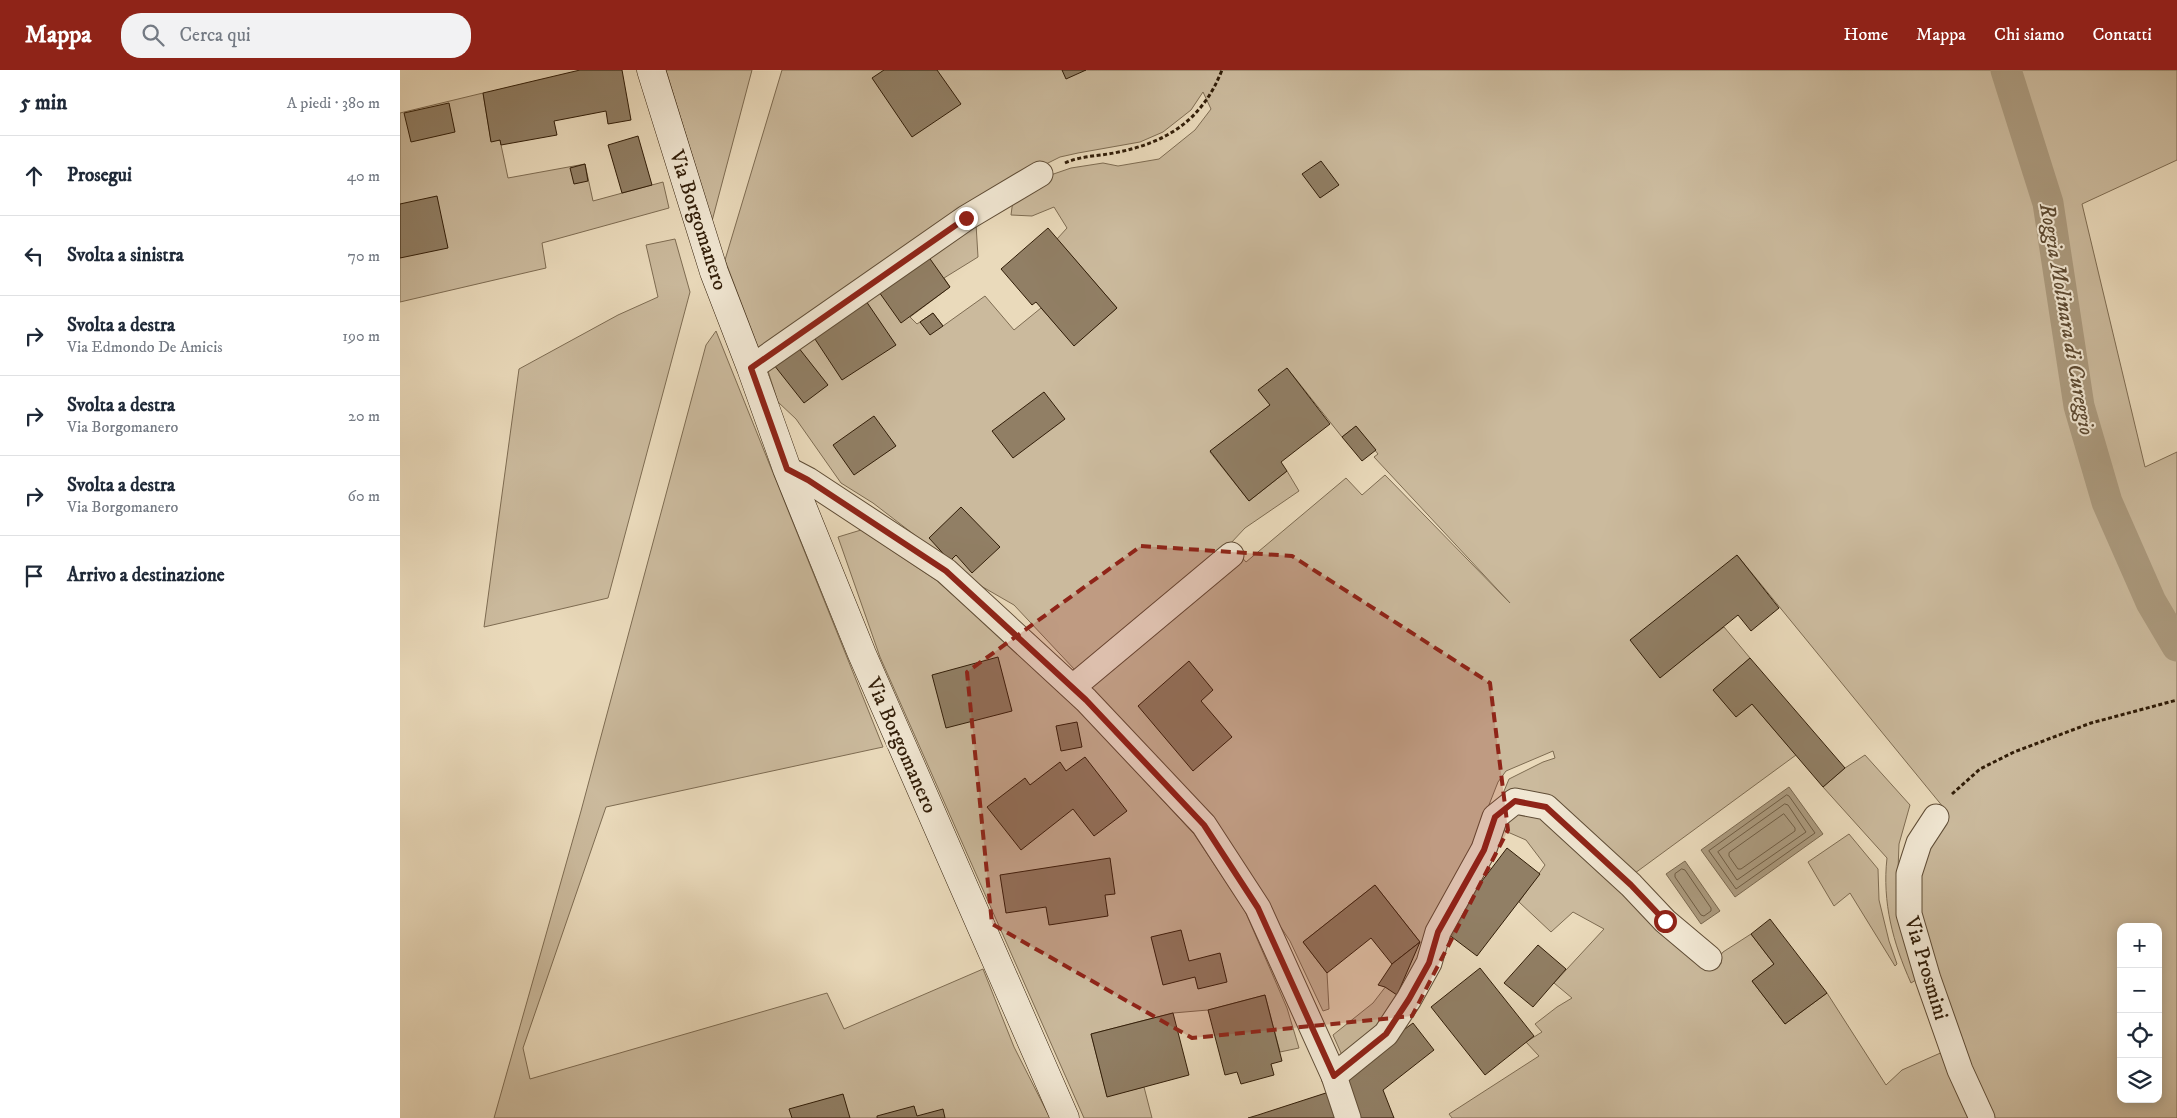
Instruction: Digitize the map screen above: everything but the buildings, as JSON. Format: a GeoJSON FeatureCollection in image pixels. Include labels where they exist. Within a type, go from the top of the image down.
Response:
{"type":"FeatureCollection","features":[{"type":"Feature","properties":{"kind":"main road","name":"Via Borgomanero"},"geometry":{"type":"LineString","coordinates":[[651,70],[714,272],[787,469],[862,654],[1065,1118]]}},
{"type":"Feature","properties":{"kind":"street"},"geometry":{"type":"LineString","coordinates":[[751,368],[966,218],[1040,174]]}},
{"type":"Feature","properties":{"kind":"street"},"geometry":{"type":"LineString","coordinates":[[787,469],[808,480],[946,571],[1073,687],[1204,825],[1258,908],[1334,1076],[1348,1118]]}},
{"type":"Feature","properties":{"kind":"street"},"geometry":{"type":"LineString","coordinates":[[1073,687],[1231,555]]}},
{"type":"Feature","properties":{"kind":"street"},"geometry":{"type":"LineString","coordinates":[[1334,1076],[1386,1034],[1409,999],[1429,963],[1438,932],[1484,850],[1495,817],[1515,801],[1546,807],[1631,885],[1665,921],[1709,958]]}},
{"type":"Feature","properties":{"kind":"street","name":"Via Prosmini"},"geometry":{"type":"LineString","coordinates":[[1936,817],[1919,843],[1909,874],[1909,914],[1928,979],[1960,1070],[1982,1118]]}},
{"type":"Feature","properties":{"kind":"path"},"geometry":{"type":"LineString","coordinates":[[1040,174],[1070,161],[1140,148],[1167,136],[1199,111],[1215,87],[1222,70]]}},
{"type":"Feature","properties":{"kind":"path"},"geometry":{"type":"LineString","coordinates":[[1936,817],[1949,797],[1980,769],[2014,752],[2091,723],[2177,700]]}},
{"type":"Feature","properties":{"kind":"highlighted area"},"geometry":{"type":"Polygon","coordinates":[[[1141,546],[1292,556],[1490,683],[1508,830],[1412,1016],[1192,1038],[992,924],[967,672],[1141,546]]]}},
{"type":"Feature","properties":{"kind":"shaded area"},"geometry":{"type":"Polygon","coordinates":[[[666,70],[752,70],[712,221],[666,70]]]}},
{"type":"Feature","properties":{"kind":"shaded area"},"geometry":{"type":"Polygon","coordinates":[[[782,70],[2177,70],[2177,160],[2082,204],[2145,467],[2177,452],[2177,1118],[1994,1118],[1968,1071],[1918,919],[1918,885],[1929,842],[1948,813],[1737,555],[1660,677],[1724,627],[1750,658],[1713,690],[1736,716],[1752,704],[1796,755],[1631,876],[1587,835],[1502,796],[1509,779],[1555,758],[1553,751],[1506,771],[1498,782],[1404,997],[1345,1062],[1333,1035],[1373,1003],[1420,942],[1375,885],[1303,942],[1327,973],[1329,1009],[1323,1011],[1290,941],[1195,798],[1014,605],[981,586],[873,503],[841,483],[796,419],[778,402],[768,371],[976,224],[978,257],[944,278],[950,287],[910,317],[917,324],[933,313],[943,326],[985,296],[1014,330],[1041,308],[1074,345],[1117,308],[1057,239],[1067,228],[1054,207],[1032,216],[1011,215],[1013,200],[1042,178],[1071,168],[1103,163],[1118,166],[1159,159],[1195,130],[1211,109],[1203,92],[1191,110],[1163,132],[1140,142],[1060,157],[1040,167],[760,352],[725,260],[782,70]],[[1287,368],[1270,405],[1210,452],[1249,501],[1287,471],[1299,491],[1245,528],[1230,544],[1246,562],[1346,478],[1362,495],[1385,475],[1510,603],[1374,457],[1378,454],[1356,426],[1342,437],[1287,368]]]}},
{"type":"Feature","properties":{"kind":"shaded area"},"geometry":{"type":"Polygon","coordinates":[[[483,93],[491,141],[500,140],[508,178],[585,164],[593,201],[663,182],[669,208],[542,243],[546,268],[400,302],[400,113],[483,93]]]}},
{"type":"Feature","properties":{"kind":"shaded area"},"geometry":{"type":"Polygon","coordinates":[[[675,239],[690,292],[608,598],[484,627],[519,369],[618,315],[658,297],[646,245],[675,239]]]}},
{"type":"Feature","properties":{"kind":"shaded area"},"geometry":{"type":"Polygon","coordinates":[[[716,331],[883,747],[606,807],[523,1048],[530,1079],[827,993],[844,1029],[983,969],[1014,1047],[1050,1118],[494,1118],[581,811],[706,345],[716,331]]]}},
{"type":"Feature","properties":{"kind":"shaded area"},"geometry":{"type":"Polygon","coordinates":[[[861,530],[936,580],[1064,694],[1194,834],[1245,911],[1287,1008],[1299,1048],[1280,1052],[1265,995],[1208,1010],[1173,1013],[1091,1034],[1107,1096],[1144,1087],[1152,1118],[1084,1118],[880,657],[838,537],[861,530]]]}},
{"type":"Feature","properties":{"kind":"shaded area"},"geometry":{"type":"Polygon","coordinates":[[[1865,755],[1910,805],[1899,844],[1898,870],[1919,978],[1911,983],[1899,953],[1890,922],[1886,890],[1887,858],[1823,787],[1845,768],[1865,755]]]}},
{"type":"Feature","properties":{"kind":"shaded area"},"geometry":{"type":"Polygon","coordinates":[[[1514,814],[1546,817],[1709,970],[1723,952],[1751,934],[1774,964],[1752,981],[1785,1024],[1827,993],[1886,1085],[1902,1070],[1945,1051],[1971,1118],[1452,1118],[1449,1114],[1539,1056],[1526,1042],[1542,1032],[1535,1024],[1572,998],[1554,983],[1604,929],[1573,912],[1551,932],[1519,902],[1545,865],[1526,840],[1503,830],[1504,819],[1514,814]]]}},
{"type":"Feature","properties":{"kind":"shaded area"},"geometry":{"type":"Polygon","coordinates":[[[1849,834],[1878,869],[1879,900],[1897,964],[1895,966],[1850,893],[1834,906],[1808,862],[1849,834]]]}},
{"type":"Feature","properties":{"kind":"water"},"geometry":{"type":"Polygon","coordinates":[[[1789,787],[1823,834],[1735,897],[1701,850],[1789,787]]]}},
{"type":"Feature","properties":{"kind":"water"},"geometry":{"type":"Polygon","coordinates":[[[1685,861],[1720,911],[1701,924],[1666,874],[1685,861]]]}},
{"type":"Feature","properties":{"kind":"waterway","name":"Roggia Molinara di Cureggio"},"geometry":{"type":"LineString","coordinates":[[2006,70],[2048,203],[2079,406],[2107,502],[2151,602],[2177,646]]}},
{"type":"Feature","properties":{"kind":"route"},"geometry":{"type":"LineString","coordinates":[[966,218],[751,368],[787,469],[808,480],[946,571],[1086,700],[1204,825],[1258,908],[1334,1076],[1386,1034],[1409,999],[1429,963],[1438,932],[1484,850],[1495,817],[1515,801],[1546,807],[1631,885],[1665,921]]}}]}
